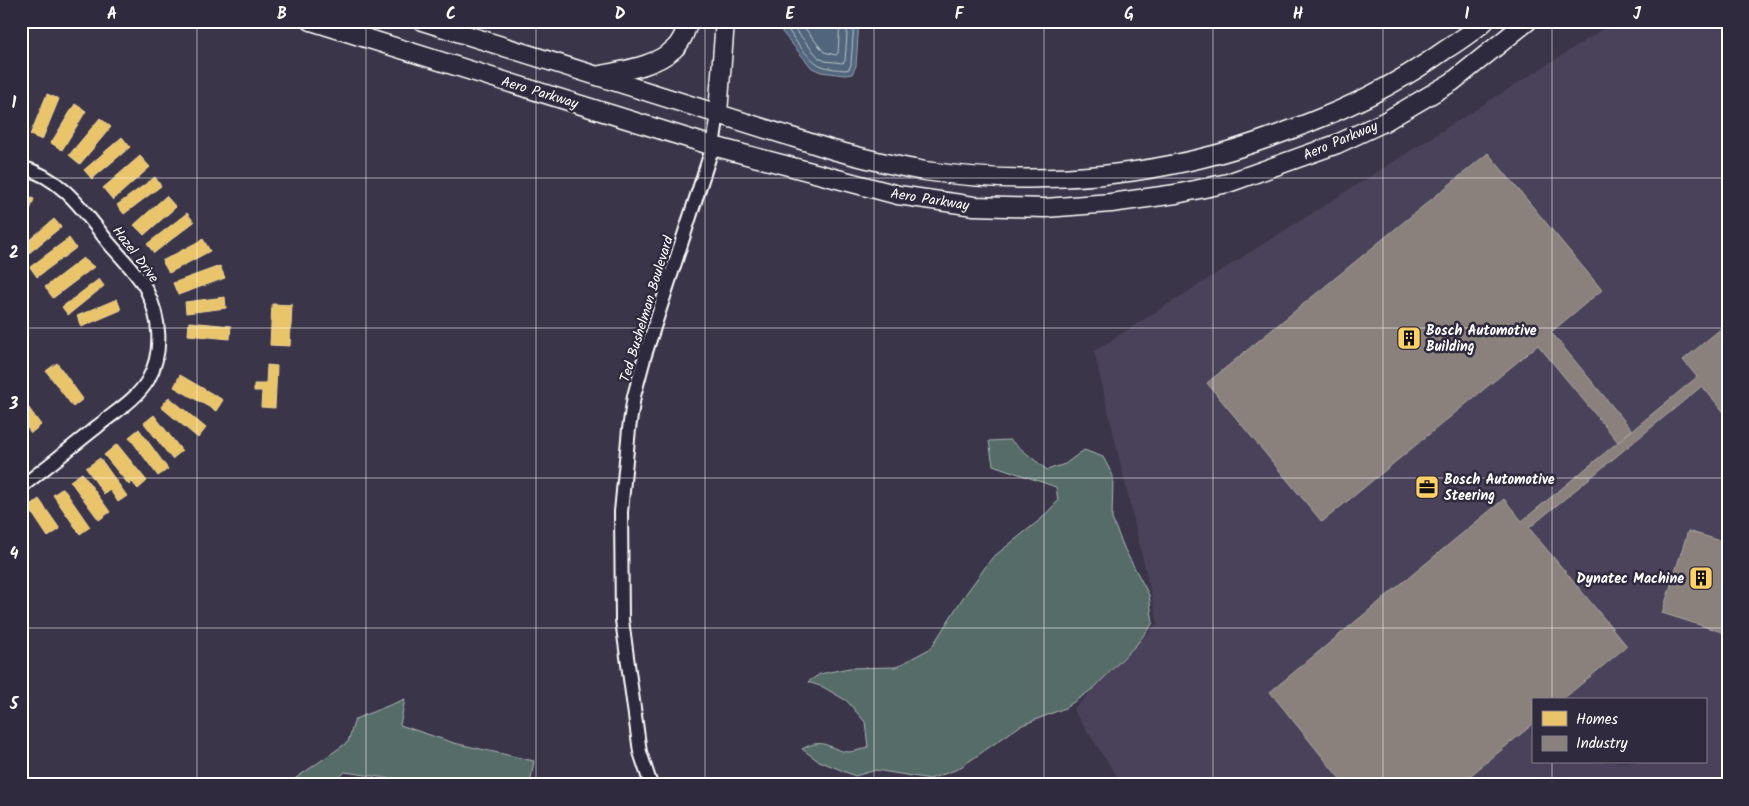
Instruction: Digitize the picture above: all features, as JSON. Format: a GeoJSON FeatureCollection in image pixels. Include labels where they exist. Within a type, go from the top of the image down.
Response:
{"type":"FeatureCollection","features":[{"type":"Feature","properties":{"kind":"main road","name":"Aero Parkway"},"geometry":{"type":"LineString","coordinates":[[312,21],[713,146],[898,195],[974,206],[1045,208],[1112,203],[1176,194],[1228,183],[1337,144],[1384,122],[1452,82],[1528,21]]}},
{"type":"Feature","properties":{"kind":"main road","name":"Aero Parkway"},"geometry":{"type":"LineString","coordinates":[[422,21],[833,150],[925,171],[1002,178],[1077,177],[1122,172],[1202,159],[1283,134],[1383,90],[1416,70],[1485,21]]}},
{"type":"Feature","properties":{"kind":"main road"},"geometry":{"type":"LineString","coordinates":[[596,76],[647,65],[663,56],[675,48],[690,21]]}},
{"type":"Feature","properties":{"kind":"main road"},"geometry":{"type":"LineString","coordinates":[[718,113],[726,21]]}},
{"type":"Feature","properties":{"kind":"street","name":"Ted Bushelman Boulevard"},"geometry":{"type":"LineString","coordinates":[[652,785],[640,752],[622,620],[621,512],[629,429],[634,396],[645,356],[713,146],[718,113]]}},
{"type":"Feature","properties":{"kind":"street","name":"Hazel Drive"},"geometry":{"type":"LineString","coordinates":[[21,167],[36,171],[54,181],[74,199],[145,288],[157,314],[159,340],[155,362],[148,380],[129,401],[21,487]]}},
{"type":"Feature","properties":{"kind":"shaded area","name":"Bosch Automotive Steering"},"geometry":{"type":"Polygon","coordinates":[[[1616,21],[1728,21],[1728,785],[1123,785],[1073,710],[1158,623],[1094,351],[1616,21]]]}},
{"type":"Feature","properties":{"kind":"green space"},"geometry":{"type":"Polygon","coordinates":[[[1010,440],[1047,470],[1065,464],[1084,450],[1103,457],[1113,476],[1112,519],[1125,550],[1149,595],[1153,623],[1137,644],[1094,688],[1065,708],[1020,726],[958,769],[930,779],[876,770],[855,776],[817,760],[802,749],[816,744],[848,752],[868,747],[865,722],[847,701],[823,687],[808,682],[820,674],[849,668],[896,667],[931,648],[962,599],[992,558],[1041,519],[1058,501],[1056,487],[993,465],[989,441],[1010,440]]]}},
{"type":"Feature","properties":{"kind":"green space"},"geometry":{"type":"Polygon","coordinates":[[[405,699],[400,725],[454,743],[534,761],[530,785],[434,785],[345,772],[330,785],[286,785],[348,742],[355,719],[405,699]]]}},
{"type":"Feature","properties":{"kind":"water"},"geometry":{"type":"Polygon","coordinates":[[[779,21],[859,21],[856,66],[852,74],[821,72],[812,68],[782,32],[779,21]]]}},
{"type":"Feature","properties":{"kind":"building: Homes"},"geometry":{"type":"Polygon","coordinates":[[[21,94],[30,95],[21,133],[21,94]]]}},
{"type":"Feature","properties":{"kind":"building: Homes"},"geometry":{"type":"Polygon","coordinates":[[[47,94],[59,99],[42,140],[30,135],[47,94]]]}},
{"type":"Feature","properties":{"kind":"building: Homes"},"geometry":{"type":"Polygon","coordinates":[[[75,104],[86,111],[62,150],[51,143],[75,104]]]}},
{"type":"Feature","properties":{"kind":"building: Homes"},"geometry":{"type":"Polygon","coordinates":[[[100,118],[111,127],[80,164],[69,155],[100,118]]]}},
{"type":"Feature","properties":{"kind":"building: Homes"},"geometry":{"type":"Polygon","coordinates":[[[122,137],[130,147],[92,179],[84,170],[122,137]]]}},
{"type":"Feature","properties":{"kind":"building: Homes"},"geometry":{"type":"Polygon","coordinates":[[[140,156],[150,167],[113,200],[103,188],[140,156]]]}},
{"type":"Feature","properties":{"kind":"building: Homes"},"geometry":{"type":"Polygon","coordinates":[[[155,177],[161,186],[124,214],[117,205],[155,177]]]}},
{"type":"Feature","properties":{"kind":"building: Homes"},"geometry":{"type":"Polygon","coordinates":[[[24,195],[34,199],[21,234],[21,201],[24,195]]]}},
{"type":"Feature","properties":{"kind":"building: Homes"},"geometry":{"type":"Polygon","coordinates":[[[166,196],[176,207],[144,235],[134,225],[166,196]]]}},
{"type":"Feature","properties":{"kind":"building: Homes"},"geometry":{"type":"Polygon","coordinates":[[[187,213],[194,222],[154,253],[147,244],[187,213]]]}},
{"type":"Feature","properties":{"kind":"building: Homes"},"geometry":{"type":"Polygon","coordinates":[[[54,219],[61,227],[23,258],[21,256],[21,247],[54,219]]]}},
{"type":"Feature","properties":{"kind":"building: Homes"},"geometry":{"type":"Polygon","coordinates":[[[69,238],[76,248],[37,277],[30,267],[69,238]]]}},
{"type":"Feature","properties":{"kind":"building: Homes"},"geometry":{"type":"Polygon","coordinates":[[[203,239],[210,251],[169,273],[162,261],[203,239]]]}},
{"type":"Feature","properties":{"kind":"building: Homes"},"geometry":{"type":"Polygon","coordinates":[[[83,258],[94,267],[53,298],[45,287],[83,258]]]}},
{"type":"Feature","properties":{"kind":"building: Homes"},"geometry":{"type":"Polygon","coordinates":[[[220,266],[225,278],[178,295],[173,283],[220,266]]]}},
{"type":"Feature","properties":{"kind":"building: Homes"},"geometry":{"type":"Polygon","coordinates":[[[99,279],[104,286],[68,315],[62,307],[99,279]]]}},
{"type":"Feature","properties":{"kind":"building: Homes"},"geometry":{"type":"Polygon","coordinates":[[[225,297],[226,308],[186,313],[185,302],[225,297]]]}},
{"type":"Feature","properties":{"kind":"building: Homes"},"geometry":{"type":"Polygon","coordinates":[[[117,299],[121,310],[81,327],[77,316],[117,299]]]}},
{"type":"Feature","properties":{"kind":"building: Homes"},"geometry":{"type":"Polygon","coordinates":[[[272,304],[292,305],[290,346],[270,345],[272,304]]]}},
{"type":"Feature","properties":{"kind":"building: Homes"},"geometry":{"type":"Polygon","coordinates":[[[189,322],[231,326],[230,339],[188,335],[189,322]]]}},
{"type":"Feature","properties":{"kind":"building: Homes"},"geometry":{"type":"Polygon","coordinates":[[[57,363],[83,399],[73,407],[46,371],[57,363]]]}},
{"type":"Feature","properties":{"kind":"building: Homes"},"geometry":{"type":"Polygon","coordinates":[[[267,365],[277,366],[275,408],[261,407],[262,391],[254,391],[254,384],[266,384],[267,365]]]}},
{"type":"Feature","properties":{"kind":"building: Homes"},"geometry":{"type":"Polygon","coordinates":[[[180,375],[223,400],[216,411],[174,387],[180,375]]]}},
{"type":"Feature","properties":{"kind":"building: Homes"},"geometry":{"type":"Polygon","coordinates":[[[21,397],[41,425],[31,433],[21,420],[21,397]]]}},
{"type":"Feature","properties":{"kind":"building: Homes"},"geometry":{"type":"Polygon","coordinates":[[[169,397],[206,428],[198,438],[161,407],[169,397]]]}},
{"type":"Feature","properties":{"kind":"building: Homes"},"geometry":{"type":"Polygon","coordinates":[[[154,415],[182,451],[172,459],[144,423],[154,415]]]}},
{"type":"Feature","properties":{"kind":"building: Homes"},"geometry":{"type":"Polygon","coordinates":[[[139,429],[168,469],[158,476],[129,437],[139,429]]]}},
{"type":"Feature","properties":{"kind":"building: Homes"},"geometry":{"type":"Polygon","coordinates":[[[117,444],[147,481],[138,489],[132,482],[129,485],[104,455],[117,444]]]}},
{"type":"Feature","properties":{"kind":"building: Homes"},"geometry":{"type":"Polygon","coordinates":[[[100,458],[127,496],[118,502],[110,490],[104,494],[86,468],[100,458]]]}},
{"type":"Feature","properties":{"kind":"building: Homes"},"geometry":{"type":"Polygon","coordinates":[[[82,473],[110,512],[99,520],[70,481],[82,473]]]}},
{"type":"Feature","properties":{"kind":"building: Homes"},"geometry":{"type":"Polygon","coordinates":[[[63,488],[90,527],[80,534],[53,495],[63,488]]]}},
{"type":"Feature","properties":{"kind":"building: Homes"},"geometry":{"type":"Polygon","coordinates":[[[39,499],[60,529],[48,537],[28,507],[39,499]]]}},
{"type":"Feature","properties":{"kind":"building: Industry","name":"Bosch Automotive Building"},"geometry":{"type":"Polygon","coordinates":[[[1488,153],[1602,290],[1551,332],[1632,430],[1618,442],[1538,345],[1322,522],[1207,383],[1488,153]]]}},
{"type":"Feature","properties":{"kind":"building: Industry"},"geometry":{"type":"Polygon","coordinates":[[[1728,323],[1728,417],[1702,386],[1529,528],[1627,646],[1564,698],[1532,698],[1532,725],[1459,785],[1345,785],[1270,692],[1504,499],[1522,521],[1697,377],[1683,360],[1728,323]]]}},
{"type":"Feature","properties":{"kind":"building: Industry","name":"Dynatec Machine"},"geometry":{"type":"Polygon","coordinates":[[[1688,531],[1728,543],[1728,634],[1662,613],[1688,531]]]}},
{"type":"Feature","properties":{"kind":"place","name":"Bosch Automotive Building"},"geometry":{"type":"Point","coordinates":[1409,338]}},
{"type":"Feature","properties":{"kind":"place","name":"Bosch Automotive Steering"},"geometry":{"type":"Point","coordinates":[1427,487]}},
{"type":"Feature","properties":{"kind":"place","name":"Dynatec Machine"},"geometry":{"type":"Point","coordinates":[1701,578]}}]}
